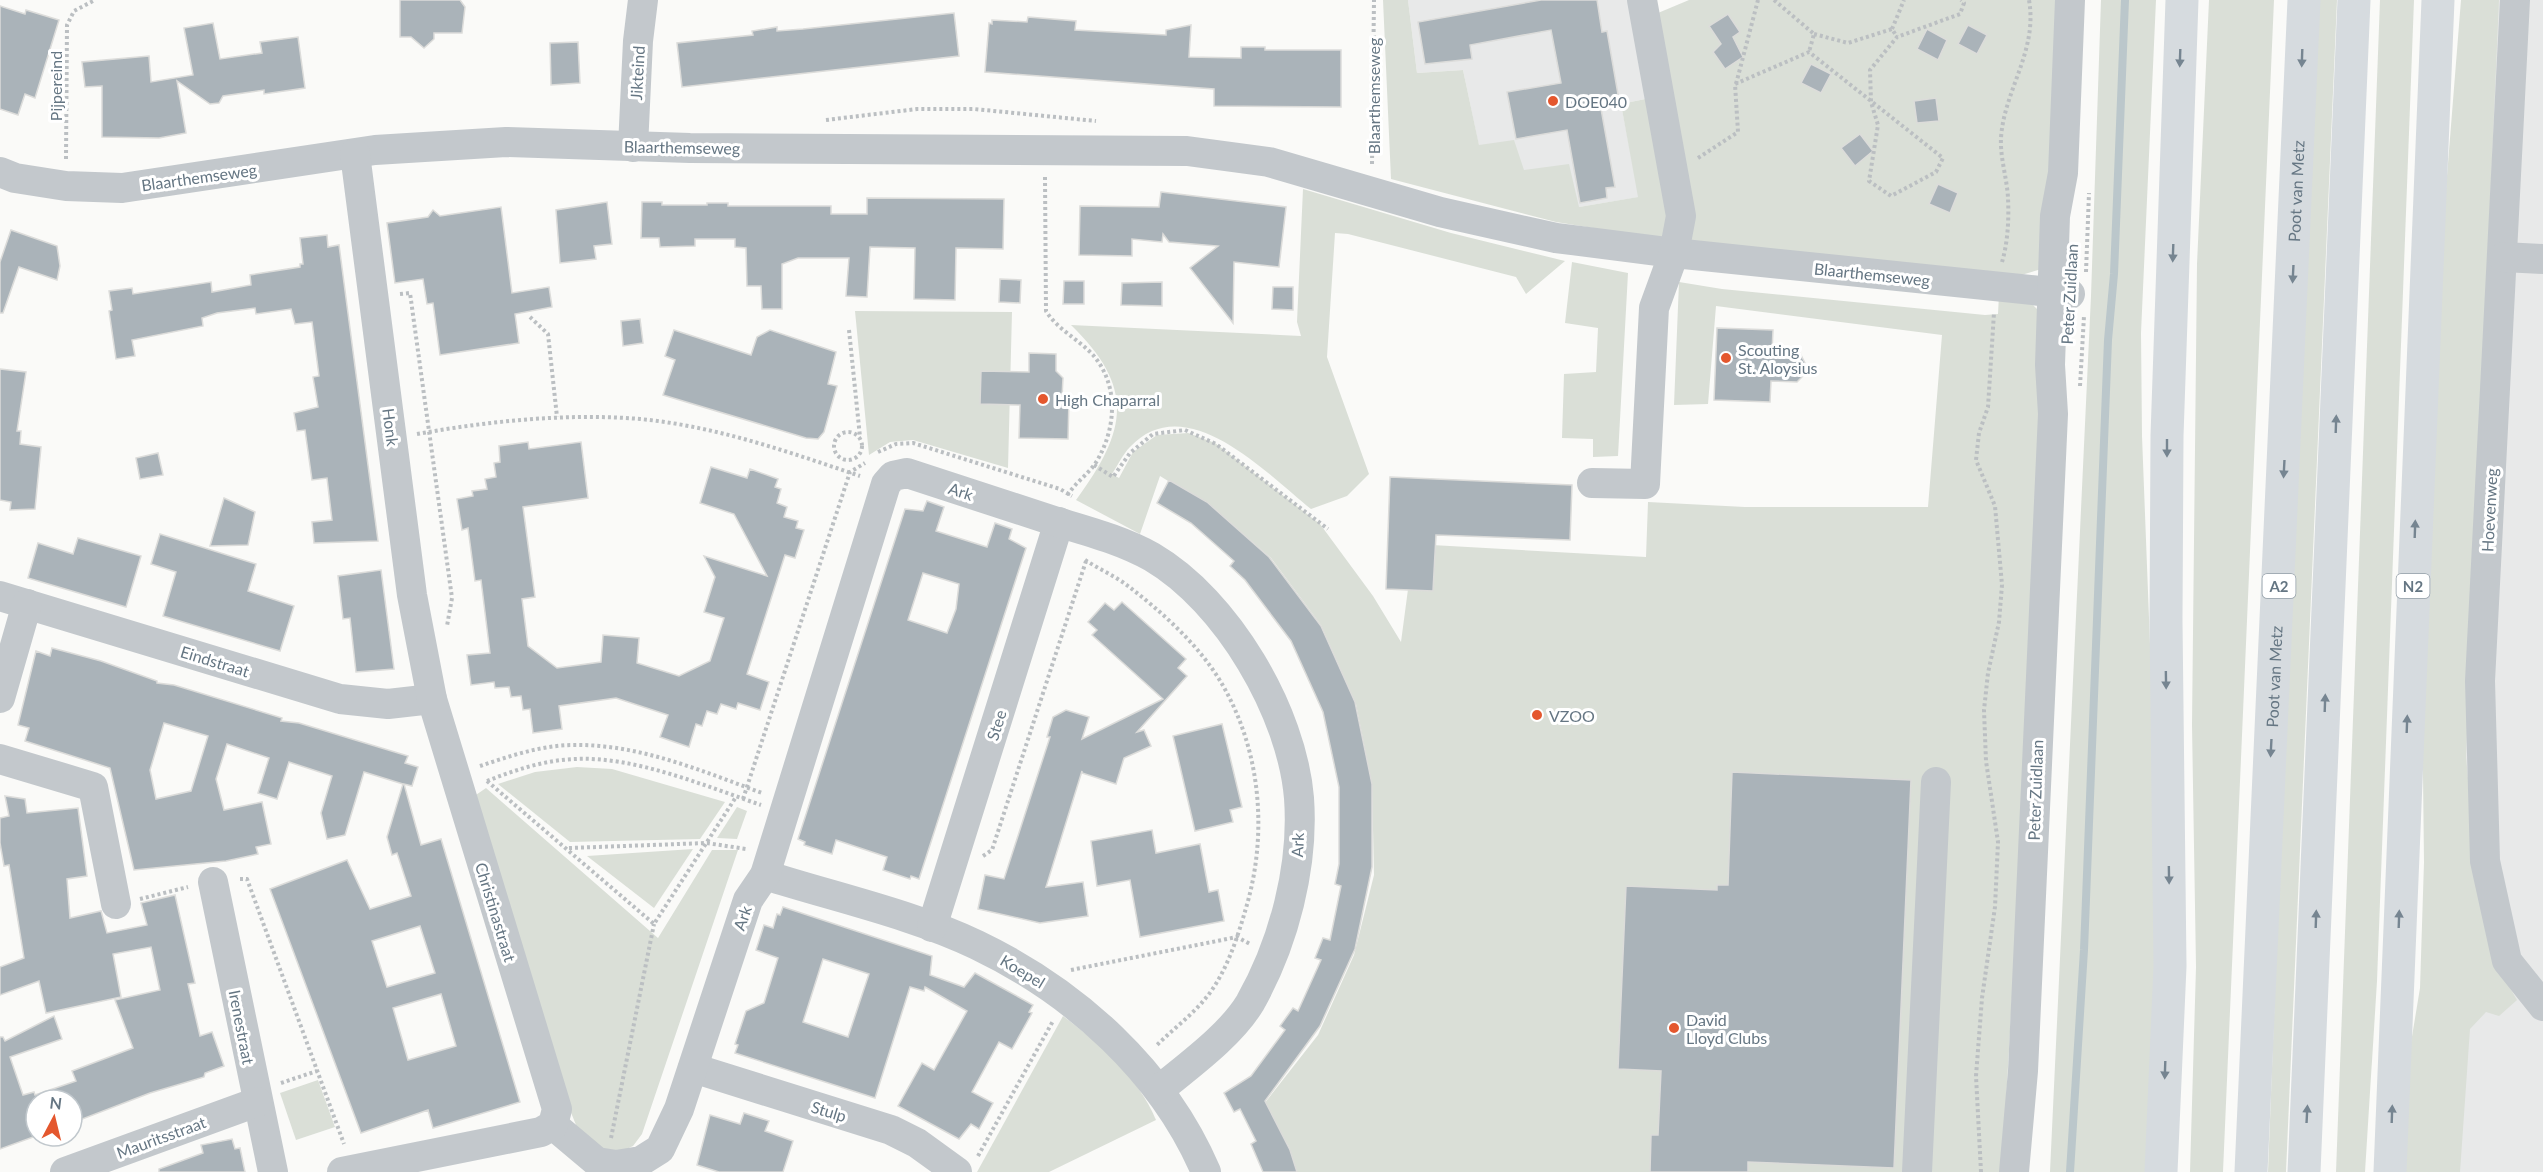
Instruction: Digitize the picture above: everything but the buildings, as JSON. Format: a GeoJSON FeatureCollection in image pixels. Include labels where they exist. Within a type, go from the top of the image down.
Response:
{"type":"FeatureCollection","features":[{"type":"Feature","properties":{"kind":"highway"},"geometry":{"type":"LineString","coordinates":[[2161,1172],[2170,966],[2166,621],[2167,436],[2182,0]]}},
{"type":"Feature","properties":{"kind":"highway","name":"Poot van Metz"},"geometry":{"type":"LineString","coordinates":[[2252,1172],[2304,0]]}},
{"type":"Feature","properties":{"kind":"highway"},"geometry":{"type":"LineString","coordinates":[[2304,1172],[2354,0]]}},
{"type":"Feature","properties":{"kind":"highway","name":"N2"},"geometry":{"type":"LineString","coordinates":[[2390,1172],[2438,0]]}},
{"type":"Feature","properties":{"kind":"street","name":"Jikteind"},"geometry":{"type":"LineString","coordinates":[[633,147],[638,41],[644,0]]}},
{"type":"Feature","properties":{"kind":"street"},"geometry":{"type":"LineString","coordinates":[[1592,483],[1645,484],[1654,308],[1674,253],[1681,216],[1675,173],[1641,0]]}},
{"type":"Feature","properties":{"kind":"street","name":"Peter Zuidlaan"},"geometry":{"type":"LineString","coordinates":[[2016,1170],[2028,969],[2053,414],[2050,365],[2061,293],[2055,216],[2063,173],[2070,0]]}},
{"type":"Feature","properties":{"kind":"street","name":"Hoevenweg"},"geometry":{"type":"LineString","coordinates":[[2515,0],[2480,681],[2485,861],[2507,961],[2543,1006]]}},
{"type":"Feature","properties":{"kind":"street","name":"Blaarthemseweg"},"geometry":{"type":"LineString","coordinates":[[0,172],[15,178],[66,186],[122,188],[355,154],[506,142],[633,147],[1047,148],[1187,151],[1269,162],[1440,213],[1556,238],[1674,253],[2061,293]]}},
{"type":"Feature","properties":{"kind":"street","name":"Honk"},"geometry":{"type":"LineString","coordinates":[[355,154],[412,595],[432,699]]}},
{"type":"Feature","properties":{"kind":"street"},"geometry":{"type":"LineString","coordinates":[[2503,257],[2543,259]]}},
{"type":"Feature","properties":{"kind":"street","name":"Ark"},"geometry":{"type":"LineString","coordinates":[[611,1165],[641,1161],[660,1149],[679,1108],[748,900],[767,866],[886,484],[893,476],[908,473],[1064,521],[1118,541],[1153,558],[1177,576],[1221,619],[1250,660],[1284,729],[1299,797],[1297,863],[1289,901],[1272,956],[1249,1004],[1215,1043],[1159,1090]]}},
{"type":"Feature","properties":{"kind":"street","name":"Stee"},"geometry":{"type":"LineString","coordinates":[[932,927],[1064,521]]}},
{"type":"Feature","properties":{"kind":"street"},"geometry":{"type":"LineString","coordinates":[[0,698],[14,600]]}},
{"type":"Feature","properties":{"kind":"street","name":"Eindstraat"},"geometry":{"type":"LineString","coordinates":[[14,600],[340,699],[388,704],[432,699]]}},
{"type":"Feature","properties":{"kind":"street","name":"Christinastraat"},"geometry":{"type":"LineString","coordinates":[[432,699],[459,794],[557,1109],[553,1125]]}},
{"type":"Feature","properties":{"kind":"street"},"geometry":{"type":"LineString","coordinates":[[0,759],[93,787],[116,904]]}},
{"type":"Feature","properties":{"kind":"street"},"geometry":{"type":"LineString","coordinates":[[1917,1172],[1936,782]]}},
{"type":"Feature","properties":{"kind":"street","name":"Koepel"},"geometry":{"type":"LineString","coordinates":[[767,866],[977,945],[1039,980],[1062,985],[1159,1090],[1195,1146],[1206,1172]]}},
{"type":"Feature","properties":{"kind":"street","name":"Irenestraat"},"geometry":{"type":"LineString","coordinates":[[213,882],[273,1172]]}},
{"type":"Feature","properties":{"kind":"street","name":"Stulp"},"geometry":{"type":"LineString","coordinates":[[693,1068],[891,1130],[966,1167]]}},
{"type":"Feature","properties":{"kind":"street","name":"Mauritsstraat"},"geometry":{"type":"LineString","coordinates":[[65,1172],[256,1097]]}},
{"type":"Feature","properties":{"kind":"street"},"geometry":{"type":"LineString","coordinates":[[348,1171],[541,1132],[553,1125],[597,1162],[611,1165]]}},
{"type":"Feature","properties":{"kind":"path","name":"Pijpereind"},"geometry":{"type":"LineString","coordinates":[[66,186],[67,25],[74,11],[95,0]]}},
{"type":"Feature","properties":{"kind":"path","name":"Blaarthemseweg"},"geometry":{"type":"LineString","coordinates":[[1365,191],[1372,171],[1374,0]]}},
{"type":"Feature","properties":{"kind":"path"},"geometry":{"type":"LineString","coordinates":[[1675,173],[1738,132],[1735,84],[1758,0]]}},
{"type":"Feature","properties":{"kind":"path"},"geometry":{"type":"LineString","coordinates":[[1774,0],[1814,33],[1848,43],[1892,29],[1904,0]]}},
{"type":"Feature","properties":{"kind":"path"},"geometry":{"type":"LineString","coordinates":[[1809,52],[1871,102],[1943,158],[1936,172],[1891,196],[1869,181],[1878,125],[1871,102],[1870,70],[1897,37],[1960,14],[1964,3],[1961,0]]}},
{"type":"Feature","properties":{"kind":"path"},"geometry":{"type":"LineString","coordinates":[[1981,1172],[1976,1077],[1982,998],[1995,908],[1998,842],[1986,761],[1984,710],[1988,673],[2000,622],[2002,585],[1995,506],[1976,460],[1979,433],[1988,407],[1996,286],[2005,254],[2008,218],[2008,197],[2001,140],[2009,98],[2026,58],[2031,20],[2029,0]]}},
{"type":"Feature","properties":{"kind":"path"},"geometry":{"type":"LineString","coordinates":[[1892,29],[1897,37]]}},
{"type":"Feature","properties":{"kind":"path"},"geometry":{"type":"LineString","coordinates":[[1809,52],[1814,33]]}},
{"type":"Feature","properties":{"kind":"path"},"geometry":{"type":"LineString","coordinates":[[1735,84],[1809,52]]}},
{"type":"Feature","properties":{"kind":"path"},"geometry":{"type":"LineString","coordinates":[[1047,148],[1046,311],[1052,320],[1095,357],[1107,377],[1112,398],[1107,440],[1094,465],[1068,494],[1064,521],[1086,561],[1126,584],[1194,647],[1222,684],[1241,726],[1252,761],[1259,844],[1253,885],[1237,937],[1223,970],[1206,999],[1149,1052]]}},
{"type":"Feature","properties":{"kind":"path"},"geometry":{"type":"LineString","coordinates":[[374,298],[410,293],[452,598],[447,628]]}},
{"type":"Feature","properties":{"kind":"path"},"geometry":{"type":"LineString","coordinates":[[530,317],[548,334],[557,417]]}},
{"type":"Feature","properties":{"kind":"path"},"geometry":{"type":"LineString","coordinates":[[849,330],[862,447],[859,456],[863,466]]}},
{"type":"Feature","properties":{"kind":"path"},"geometry":{"type":"LineString","coordinates":[[393,438],[557,417],[641,419],[726,434],[886,484]]}},
{"type":"Feature","properties":{"kind":"path"},"geometry":{"type":"LineString","coordinates":[[1094,465],[1113,477],[1130,453],[1154,434],[1185,430],[1216,444],[1328,529]]}},
{"type":"Feature","properties":{"kind":"path"},"geometry":{"type":"LineString","coordinates":[[859,456],[845,459],[837,455],[834,447],[836,439],[842,433],[852,432],[860,437]]}},
{"type":"Feature","properties":{"kind":"path"},"geometry":{"type":"LineString","coordinates":[[743,799],[850,472],[863,466],[882,449],[896,444],[913,443],[1060,489],[1068,494]]}},
{"type":"Feature","properties":{"kind":"path"},"geometry":{"type":"LineString","coordinates":[[1064,521],[1068,494]]}},
{"type":"Feature","properties":{"kind":"path"},"geometry":{"type":"LineString","coordinates":[[978,859],[992,850],[1086,561]]}},
{"type":"Feature","properties":{"kind":"path"},"geometry":{"type":"LineString","coordinates":[[654,924],[487,781],[476,767],[516,753],[573,745],[619,748],[681,764],[747,787],[786,808]]}},
{"type":"Feature","properties":{"kind":"path"},"geometry":{"type":"LineString","coordinates":[[459,794],[519,768],[575,759],[618,761],[743,799],[786,808]]}},
{"type":"Feature","properties":{"kind":"path"},"geometry":{"type":"LineString","coordinates":[[611,1165],[654,924],[736,797]]}},
{"type":"Feature","properties":{"kind":"path"},"geometry":{"type":"LineString","coordinates":[[568,848],[707,843],[738,845],[767,866]]}},
{"type":"Feature","properties":{"kind":"path"},"geometry":{"type":"LineString","coordinates":[[116,904],[213,882],[247,879],[317,1071],[348,1171]]}},
{"type":"Feature","properties":{"kind":"path"},"geometry":{"type":"LineString","coordinates":[[966,1167],[1062,985],[1237,937],[1272,956]]}},
{"type":"Feature","properties":{"kind":"path"},"geometry":{"type":"LineString","coordinates":[[256,1097],[317,1071]]}},
{"type":"Feature","properties":{"kind":"shaded area"},"geometry":{"type":"Polygon","coordinates":[[[1383,0],[1408,0],[1417,73],[1463,70],[1479,145],[1514,140],[1524,170],[1569,164],[1579,207],[1638,197],[1621,104],[1650,98],[1674,230],[1667,240],[1556,222],[1391,179],[1383,0]]]}},
{"type":"Feature","properties":{"kind":"shaded area","name":"DOE040"},"geometry":{"type":"Polygon","coordinates":[[[1408,0],[1631,0],[1650,98],[1621,104],[1639,197],[1579,207],[1524,170],[1479,146],[1463,70],[1417,73],[1408,0]]]}},
{"type":"Feature","properties":{"kind":"shaded area"},"geometry":{"type":"Polygon","coordinates":[[[1689,0],[2059,0],[2045,268],[2008,279],[1688,242],[1658,13],[1689,0]]]}},
{"type":"Feature","properties":{"kind":"shaded area"},"geometry":{"type":"Polygon","coordinates":[[[2101,0],[2156,0],[2141,333],[2142,436],[2153,722],[2157,965],[2147,1172],[2050,1172],[2091,296],[2101,0]]]}},
{"type":"Feature","properties":{"kind":"shaded area"},"geometry":{"type":"Polygon","coordinates":[[[2209,0],[2274,0],[2223,1172],[2190,1172],[2196,967],[2192,725],[2197,264],[2209,0]]]}},
{"type":"Feature","properties":{"kind":"shaded area"},"geometry":{"type":"Polygon","coordinates":[[[2317,0],[2337,0],[2286,1172],[2268,1172],[2285,731],[2317,0]]]}},
{"type":"Feature","properties":{"kind":"shaded area"},"geometry":{"type":"Polygon","coordinates":[[[2380,0],[2414,0],[2377,981],[2365,1172],[2336,1172],[2380,0]]]}},
{"type":"Feature","properties":{"kind":"shaded area"},"geometry":{"type":"Polygon","coordinates":[[[2461,0],[2499,0],[2466,757],[2476,861],[2497,966],[2517,1000],[2499,1016],[2486,1012],[2470,1029],[2460,1172],[2401,1172],[2404,1085],[2420,988],[2424,862],[2422,688],[2445,201],[2461,0]]]}},
{"type":"Feature","properties":{"kind":"shaded area"},"geometry":{"type":"Polygon","coordinates":[[[2490,0],[2543,0],[2543,1172],[2450,1172],[2490,0]]]}},
{"type":"Feature","properties":{"kind":"shaded area"},"geometry":{"type":"Polygon","coordinates":[[[1303,189],[1451,233],[1565,261],[1526,294],[1516,277],[1348,234],[1335,233],[1327,357],[1369,474],[1347,496],[1311,509],[1249,458],[1225,442],[1200,431],[1176,426],[1152,431],[1130,447],[1112,474],[1119,478],[1133,452],[1157,435],[1188,433],[1215,443],[1320,524],[1373,596],[1401,642],[1414,544],[1646,557],[1648,502],[1745,507],[1928,507],[1942,335],[1716,306],[1708,404],[1674,405],[1679,282],[1722,289],[1985,315],[1998,314],[1999,295],[2030,302],[2044,316],[2027,734],[2002,1172],[1297,1172],[1289,1147],[1264,1104],[1318,1035],[1354,955],[1374,875],[1372,784],[1356,704],[1321,625],[1271,558],[1217,511],[1160,476],[1140,534],[1076,500],[1106,452],[1114,431],[1117,410],[1115,390],[1106,369],[1092,348],[1071,325],[1301,336],[1297,322],[1303,189]]]}},
{"type":"Feature","properties":{"kind":"shaded area"},"geometry":{"type":"Polygon","coordinates":[[[1572,262],[1628,273],[1618,456],[1593,457],[1593,439],[1562,438],[1564,374],[1596,372],[1598,328],[1565,323],[1572,262]]]}},
{"type":"Feature","properties":{"kind":"shaded area"},"geometry":{"type":"Polygon","coordinates":[[[855,311],[1012,312],[1008,468],[913,440],[890,442],[869,455],[855,311]]]}},
{"type":"Feature","properties":{"kind":"shaded area"},"geometry":{"type":"Polygon","coordinates":[[[577,767],[612,769],[725,802],[700,839],[570,842],[498,784],[535,772],[577,767]]]}},
{"type":"Feature","properties":{"kind":"shaded area"},"geometry":{"type":"Polygon","coordinates":[[[486,788],[658,938],[712,850],[738,850],[642,1134],[633,1146],[618,1153],[602,1153],[580,1135],[570,1110],[473,797],[486,788]]]}},
{"type":"Feature","properties":{"kind":"shaded area"},"geometry":{"type":"Polygon","coordinates":[[[737,807],[747,811],[737,839],[717,838],[737,807]]]}},
{"type":"Feature","properties":{"kind":"shaded area"},"geometry":{"type":"Polygon","coordinates":[[[693,849],[654,908],[587,856],[693,849]]]}},
{"type":"Feature","properties":{"kind":"shaded area"},"geometry":{"type":"Polygon","coordinates":[[[1063,1016],[1117,1062],[1139,1090],[1156,1120],[1049,1172],[977,1172],[1063,1016]]]}},
{"type":"Feature","properties":{"kind":"shaded area"},"geometry":{"type":"Polygon","coordinates":[[[318,1080],[335,1127],[296,1140],[280,1093],[318,1080]]]}},
{"type":"Feature","properties":{"kind":"waterway"},"geometry":{"type":"LineString","coordinates":[[2070,1172],[2084,950],[2108,340],[2114,274],[2125,0]]}},
{"type":"Feature","properties":{"kind":"place","name":"DOE040"},"geometry":{"type":"Point","coordinates":[1553,101]}},
{"type":"Feature","properties":{"kind":"place","name":"Scouting St. Aloysius"},"geometry":{"type":"Point","coordinates":[1726,358]}},
{"type":"Feature","properties":{"kind":"place","name":"High Chaparral"},"geometry":{"type":"Point","coordinates":[1043,399]}},
{"type":"Feature","properties":{"kind":"place","name":"VZOO"},"geometry":{"type":"Point","coordinates":[1537,715]}},
{"type":"Feature","properties":{"kind":"place","name":"David Lloyd Clubs"},"geometry":{"type":"Point","coordinates":[1674,1028]}}]}
